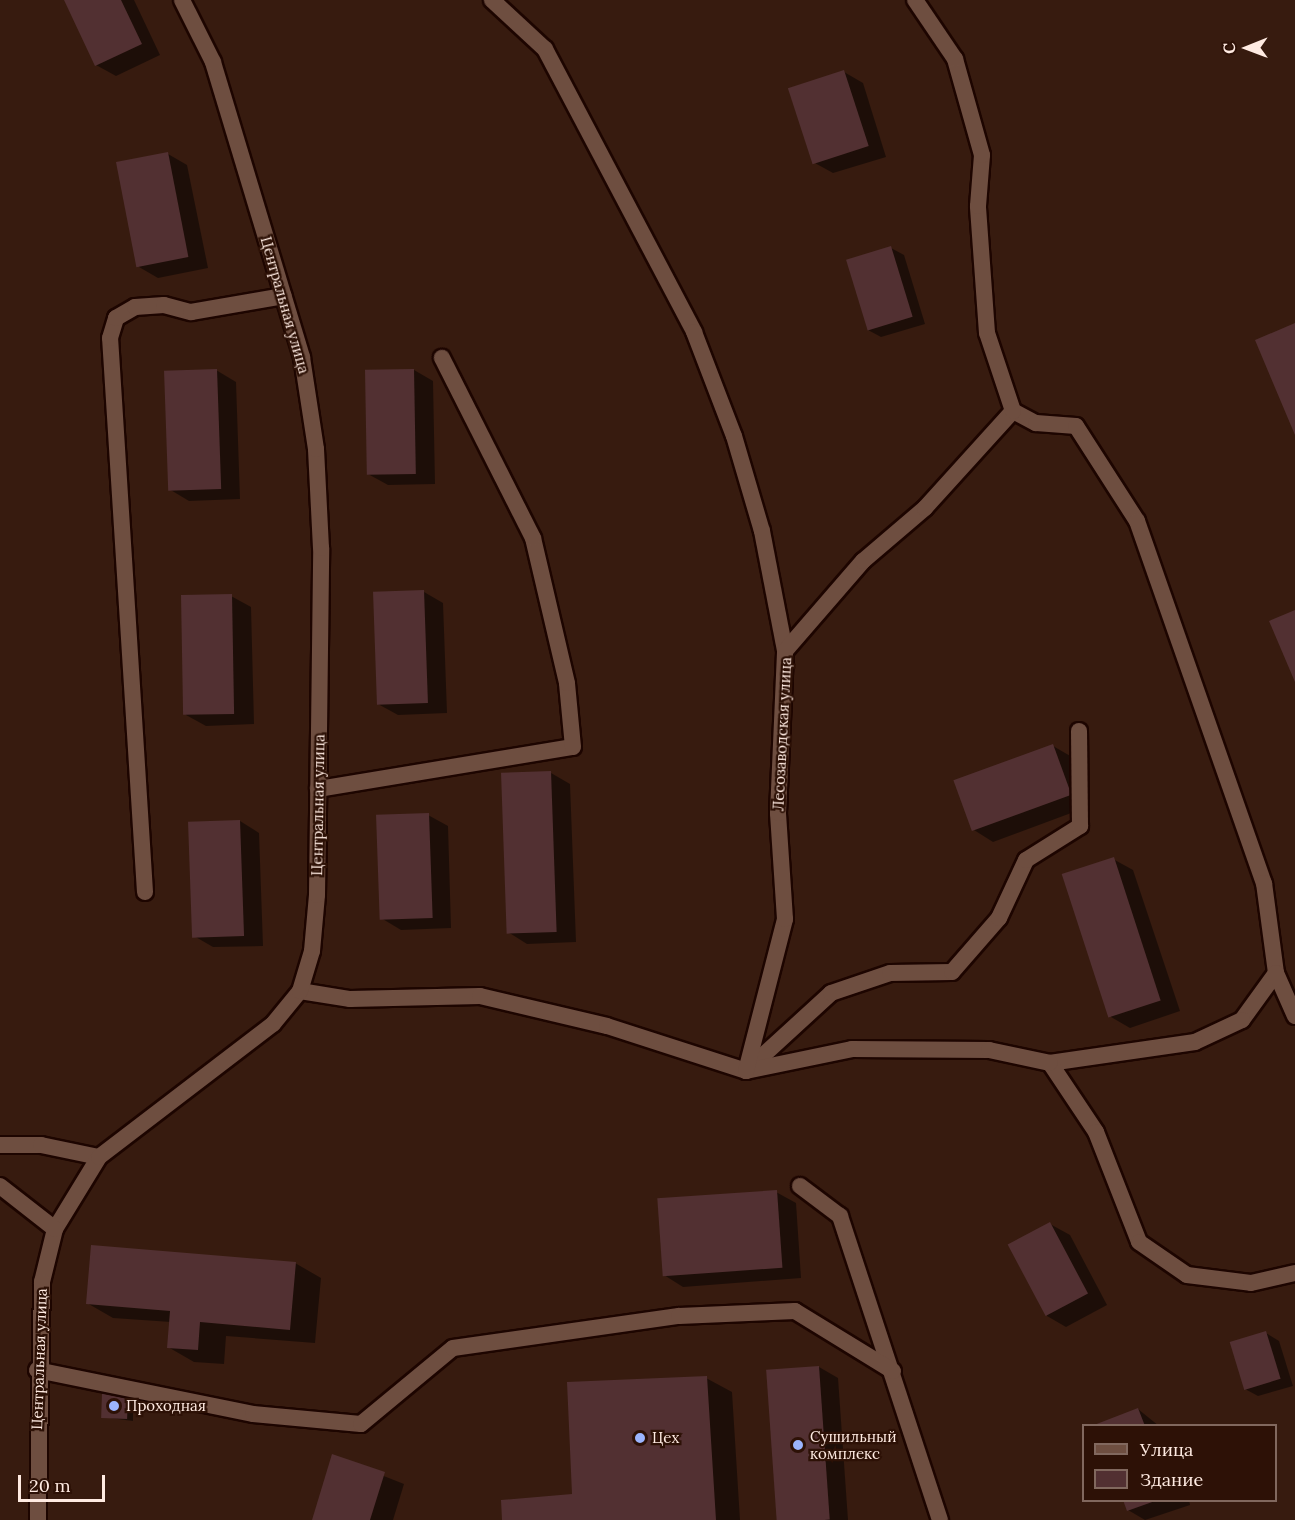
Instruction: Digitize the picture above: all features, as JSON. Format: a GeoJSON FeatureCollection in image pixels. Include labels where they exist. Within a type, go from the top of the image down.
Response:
{"type":"FeatureCollection","features":[{"type":"Feature","properties":{"kind":"street","name":"Центральная улица"},"geometry":{"type":"LineString","coordinates":[[38,1520],[37,1370],[42,1282],[55,1229],[99,1157],[273,1024],[300,991],[312,951],[317,895],[321,548],[316,449],[302,357],[284,296],[213,62],[182,0]]}},
{"type":"Feature","properties":{"kind":"street"},"geometry":{"type":"LineString","coordinates":[[492,0],[545,49],[694,332],[753,499],[785,651]]}},
{"type":"Feature","properties":{"kind":"street"},"geometry":{"type":"LineString","coordinates":[[915,0],[955,58],[982,155],[978,206],[987,333],[1013,411],[1036,423],[1076,426],[1137,521],[1264,883],[1276,973],[1295,1016]]}},
{"type":"Feature","properties":{"kind":"street"},"geometry":{"type":"LineString","coordinates":[[145,892],[110,338],[117,318],[135,307],[164,305],[191,312],[284,296]]}},
{"type":"Feature","properties":{"kind":"street"},"geometry":{"type":"LineString","coordinates":[[318,789],[573,747],[567,683],[533,538],[442,358]]}},
{"type":"Feature","properties":{"kind":"street","name":"Лесозаводская улица"},"geometry":{"type":"LineString","coordinates":[[746,1071],[785,919],[778,813],[785,651],[863,561],[926,508],[1013,411]]}},
{"type":"Feature","properties":{"kind":"street"},"geometry":{"type":"LineString","coordinates":[[746,1071],[831,993],[890,973],[952,972],[999,918],[1026,860],[1080,826],[1078,731]]}},
{"type":"Feature","properties":{"kind":"street"},"geometry":{"type":"LineString","coordinates":[[300,991],[350,999],[480,996],[607,1026],[746,1071],[852,1049],[989,1050],[1050,1063],[1195,1042],[1242,1020],[1276,973]]}},
{"type":"Feature","properties":{"kind":"street"},"geometry":{"type":"LineString","coordinates":[[1050,1063],[1096,1132],[1139,1242],[1187,1275],[1251,1284],[1295,1273]]}},
{"type":"Feature","properties":{"kind":"street"},"geometry":{"type":"LineString","coordinates":[[0,1145],[41,1145],[99,1157]]}},
{"type":"Feature","properties":{"kind":"street"},"geometry":{"type":"LineString","coordinates":[[0,1185],[55,1229]]}},
{"type":"Feature","properties":{"kind":"street"},"geometry":{"type":"LineString","coordinates":[[800,1186],[840,1216],[893,1371],[940,1520]]}},
{"type":"Feature","properties":{"kind":"street"},"geometry":{"type":"LineString","coordinates":[[37,1370],[253,1414],[361,1424],[453,1348],[679,1316],[795,1311],[893,1371]]}},
{"type":"Feature","properties":{"kind":"building"},"geometry":{"type":"Polygon","coordinates":[[[64,0],[121,0],[142,44],[95,66],[64,0]]]}},
{"type":"Feature","properties":{"kind":"building"},"geometry":{"type":"Polygon","coordinates":[[[844,70],[869,146],[813,164],[788,88],[844,70]]]}},
{"type":"Feature","properties":{"kind":"building"},"geometry":{"type":"Polygon","coordinates":[[[168,152],[188,257],[136,267],[116,162],[168,152]]]}},
{"type":"Feature","properties":{"kind":"building"},"geometry":{"type":"Polygon","coordinates":[[[891,246],[913,317],[868,331],[846,260],[891,246]]]}},
{"type":"Feature","properties":{"kind":"building"},"geometry":{"type":"Polygon","coordinates":[[[1295,323],[1295,435],[1255,340],[1295,323]]]}},
{"type":"Feature","properties":{"kind":"building"},"geometry":{"type":"Polygon","coordinates":[[[217,369],[221,489],[168,491],[164,371],[217,369]]]}},
{"type":"Feature","properties":{"kind":"building"},"geometry":{"type":"Polygon","coordinates":[[[414,369],[416,474],[367,475],[365,370],[414,369]]]}},
{"type":"Feature","properties":{"kind":"building"},"geometry":{"type":"Polygon","coordinates":[[[424,590],[428,703],[377,705],[373,592],[424,590]]]}},
{"type":"Feature","properties":{"kind":"building"},"geometry":{"type":"Polygon","coordinates":[[[232,594],[234,714],[183,715],[181,595],[232,594]]]}},
{"type":"Feature","properties":{"kind":"building"},"geometry":{"type":"Polygon","coordinates":[[[1295,610],[1295,682],[1269,621],[1295,610]]]}},
{"type":"Feature","properties":{"kind":"building"},"geometry":{"type":"Polygon","coordinates":[[[1053,744],[1071,795],[972,831],[953,780],[1053,744]]]}},
{"type":"Feature","properties":{"kind":"building"},"geometry":{"type":"Polygon","coordinates":[[[551,771],[557,932],[507,934],[501,773],[551,771]]]}},
{"type":"Feature","properties":{"kind":"building"},"geometry":{"type":"Polygon","coordinates":[[[429,813],[433,918],[380,920],[376,815],[429,813]]]}},
{"type":"Feature","properties":{"kind":"building"},"geometry":{"type":"Polygon","coordinates":[[[240,820],[244,936],[192,938],[188,822],[240,820]]]}},
{"type":"Feature","properties":{"kind":"building"},"geometry":{"type":"Polygon","coordinates":[[[1114,857],[1161,1001],[1108,1018],[1062,874],[1114,857]]]}},
{"type":"Feature","properties":{"kind":"building"},"geometry":{"type":"Polygon","coordinates":[[[777,1190],[782,1268],[663,1276],[657,1198],[777,1190]]]}},
{"type":"Feature","properties":{"kind":"building"},"geometry":{"type":"Polygon","coordinates":[[[1050,1222],[1088,1294],[1046,1316],[1008,1245],[1050,1222]]]}},
{"type":"Feature","properties":{"kind":"building"},"geometry":{"type":"Polygon","coordinates":[[[91,1245],[296,1262],[290,1330],[200,1322],[198,1350],[167,1348],[170,1311],[86,1304],[91,1245]]]}},
{"type":"Feature","properties":{"kind":"building"},"geometry":{"type":"Polygon","coordinates":[[[1266,1331],[1281,1379],[1244,1390],[1230,1342],[1266,1331]]]}},
{"type":"Feature","properties":{"kind":"building","name":"Сушильный комплекс"},"geometry":{"type":"Polygon","coordinates":[[[819,1366],[830,1520],[777,1520],[766,1370],[819,1366]]]}},
{"type":"Feature","properties":{"kind":"building","name":"Цех"},"geometry":{"type":"Polygon","coordinates":[[[707,1376],[716,1520],[502,1520],[501,1500],[572,1494],[567,1382],[707,1376]]]}},
{"type":"Feature","properties":{"kind":"building","name":"Проходная"},"geometry":{"type":"Polygon","coordinates":[[[102,1393],[128,1394],[127,1419],[101,1418],[102,1393]]]}},
{"type":"Feature","properties":{"kind":"building"},"geometry":{"type":"Polygon","coordinates":[[[1138,1408],[1144,1424],[1097,1424],[1138,1408]]]}},
{"type":"Feature","properties":{"kind":"building"},"geometry":{"type":"Polygon","coordinates":[[[332,1454],[385,1472],[370,1520],[312,1520],[332,1454]]]}},
{"type":"Feature","properties":{"kind":"building"},"geometry":{"type":"Polygon","coordinates":[[[1124,1502],[1152,1502],[1127,1511],[1124,1502]]]}},
{"type":"Feature","properties":{"kind":"place","name":"Проходная"},"geometry":{"type":"Point","coordinates":[114,1406]}},
{"type":"Feature","properties":{"kind":"place","name":"Цех"},"geometry":{"type":"Point","coordinates":[640,1438]}},
{"type":"Feature","properties":{"kind":"place","name":"Сушильный комплекс"},"geometry":{"type":"Point","coordinates":[798,1445]}}]}
